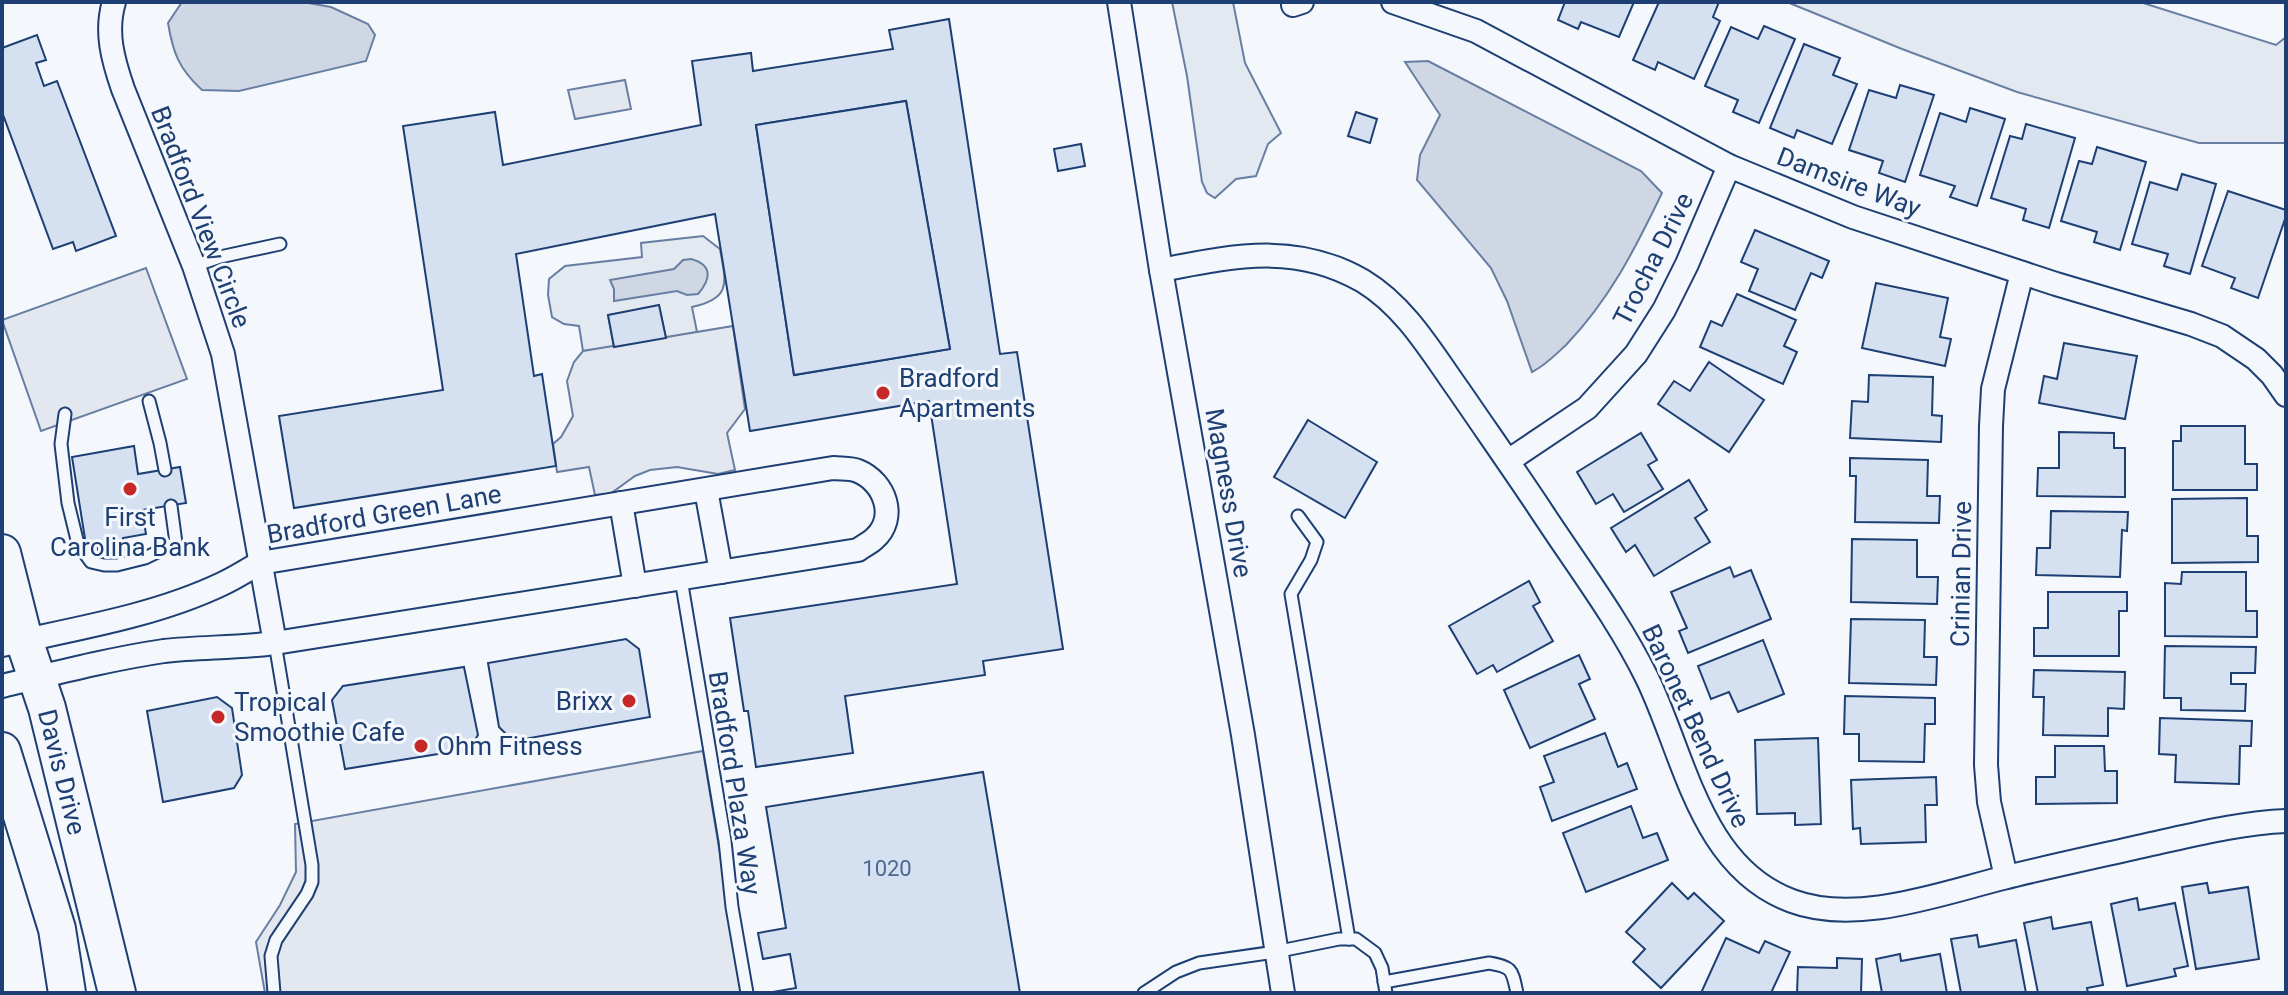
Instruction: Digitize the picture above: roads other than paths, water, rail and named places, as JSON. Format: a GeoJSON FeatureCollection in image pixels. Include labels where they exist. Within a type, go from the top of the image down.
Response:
{"type":"FeatureCollection","features":[{"type":"Feature","properties":{"kind":"main road","name":"Davis Drive"},"geometry":{"type":"LineString","coordinates":[[2,553],[13,642],[38,677],[117,993]]}},
{"type":"Feature","properties":{"kind":"main road","name":"Davis Drive"},"geometry":{"type":"LineString","coordinates":[[2,751],[57,929],[67,993]]}},
{"type":"Feature","properties":{"kind":"street","name":"Bradford View Circle"},"geometry":{"type":"LineString","coordinates":[[114,2],[110,15],[114,62],[194,266],[223,354],[275,643]]}},
{"type":"Feature","properties":{"kind":"street","name":"Magness Drive"},"geometry":{"type":"LineString","coordinates":[[1119,2],[1161,270],[1243,735],[1283,993]]}},
{"type":"Feature","properties":{"kind":"street","name":"Damsire Way"},"geometry":{"type":"LineString","coordinates":[[1393,2],[1476,31],[1729,166],[1853,217],[2222,336],[2256,359],[2286,395]]}},
{"type":"Feature","properties":{"kind":"street","name":"Trocha Drive"},"geometry":{"type":"LineString","coordinates":[[1508,461],[1587,408],[1636,354],[1664,310],[1687,264],[1729,166]]}},
{"type":"Feature","properties":{"kind":"street","name":"Baronet Bend Drive"},"geometry":{"type":"LineString","coordinates":[[1161,270],[1250,254],[1296,256],[1364,282],[1395,307],[1420,335],[1508,461],[1616,624],[1647,678],[1706,820],[1726,853],[1770,891],[1793,902],[1825,909],[1852,910],[1911,901],[2237,825],[2286,821]]}},
{"type":"Feature","properties":{"kind":"street","name":"Crinian Drive"},"geometry":{"type":"LineString","coordinates":[[2006,877],[1989,802],[1986,765],[1991,426],[1993,389],[2022,273]]}},
{"type":"Feature","properties":{"kind":"street","name":"Bradford Green Lane"},"geometry":{"type":"LineString","coordinates":[[2,686],[132,656],[275,643],[858,550],[875,539],[884,526],[887,501],[881,488],[871,478],[856,470],[833,468],[260,563],[222,584],[172,603],[13,642]]}},
{"type":"Feature","properties":{"kind":"street"},"geometry":{"type":"LineString","coordinates":[[706,490],[721,572]]}},
{"type":"Feature","properties":{"kind":"street"},"geometry":{"type":"LineString","coordinates":[[621,503],[635,586]]}},
{"type":"Feature","properties":{"kind":"lane"},"geometry":{"type":"LineString","coordinates":[[194,266],[280,244]]}},
{"type":"Feature","properties":{"kind":"lane"},"geometry":{"type":"LineString","coordinates":[[149,401],[165,470]]}},
{"type":"Feature","properties":{"kind":"lane"},"geometry":{"type":"LineString","coordinates":[[65,414],[61,444],[68,503],[78,544],[91,562],[117,565],[145,558],[176,543],[171,506]]}},
{"type":"Feature","properties":{"kind":"lane"},"geometry":{"type":"LineString","coordinates":[[1298,516],[1317,542],[1311,560],[1291,594],[1349,939]]}},
{"type":"Feature","properties":{"kind":"lane","name":"Bradford Plaza Way"},"geometry":{"type":"LineString","coordinates":[[681,579],[747,993]]}},
{"type":"Feature","properties":{"kind":"lane"},"geometry":{"type":"LineString","coordinates":[[274,993],[273,948],[312,882],[310,851],[275,643]]}},
{"type":"Feature","properties":{"kind":"lane"},"geometry":{"type":"LineString","coordinates":[[1144,993],[1176,972],[1199,963],[1349,939],[1356,939],[1375,953],[1382,968],[1385,988],[1489,963],[1507,966],[1513,973],[1517,993]]}},
{"type":"Feature","properties":{"kind":"place","name":"Bradford Apartments"},"geometry":{"type":"Point","coordinates":[883,393]}},
{"type":"Feature","properties":{"kind":"place","name":"First Carolina Bank"},"geometry":{"type":"Point","coordinates":[130,489]}},
{"type":"Feature","properties":{"kind":"place","name":"Brixx"},"geometry":{"type":"Point","coordinates":[629,701]}},
{"type":"Feature","properties":{"kind":"place","name":"Tropical Smoothie Cafe"},"geometry":{"type":"Point","coordinates":[218,717]}},
{"type":"Feature","properties":{"kind":"place","name":"Ohm Fitness"},"geometry":{"type":"Point","coordinates":[421,746]}}]}
